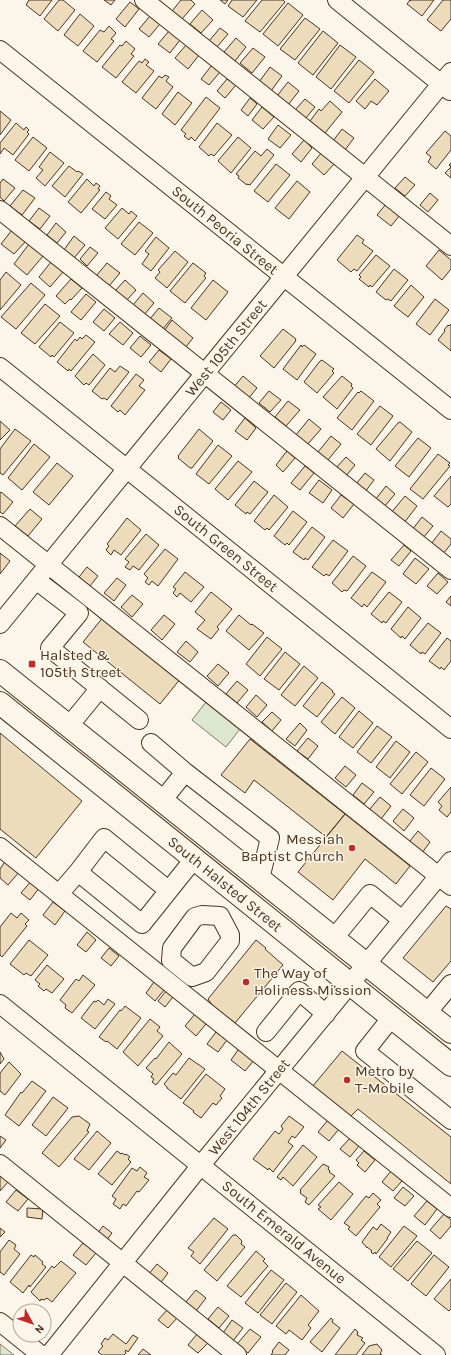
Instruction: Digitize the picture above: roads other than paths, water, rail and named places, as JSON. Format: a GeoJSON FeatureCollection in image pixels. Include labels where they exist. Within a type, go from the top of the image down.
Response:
{"type":"FeatureCollection","features":[{"type":"Feature","properties":{"kind":"main road","name":"South Halsted Street"},"geometry":{"type":"LineString","coordinates":[[0,671],[451,1032]]}},
{"type":"Feature","properties":{"kind":"main road","name":"South Halsted Street"},"geometry":{"type":"LineString","coordinates":[[0,703],[451,1065]]}},
{"type":"Feature","properties":{"kind":"street"},"geometry":{"type":"LineString","coordinates":[[144,0],[451,246]]}},
{"type":"Feature","properties":{"kind":"street"},"geometry":{"type":"LineString","coordinates":[[337,0],[448,82]]}},
{"type":"Feature","properties":{"kind":"street","name":"South Peoria Street"},"geometry":{"type":"LineString","coordinates":[[0,50],[451,410]]}},
{"type":"Feature","properties":{"kind":"street","name":"West 105th Street"},"geometry":{"type":"LineString","coordinates":[[0,624],[365,177],[448,82]]}},
{"type":"Feature","properties":{"kind":"street"},"geometry":{"type":"LineString","coordinates":[[0,210],[451,570]]}},
{"type":"Feature","properties":{"kind":"street","name":"South Green Street"},"geometry":{"type":"LineString","coordinates":[[0,367],[451,730]]}},
{"type":"Feature","properties":{"kind":"street"},"geometry":{"type":"LineString","coordinates":[[0,526],[445,881]]}},
{"type":"Feature","properties":{"kind":"street"},"geometry":{"type":"LineString","coordinates":[[36,580],[79,613],[50,648],[140,720]]}},
{"type":"Feature","properties":{"kind":"street"},"geometry":{"type":"LineString","coordinates":[[69,726],[100,688]]}},
{"type":"Feature","properties":{"kind":"street"},"geometry":{"type":"LineString","coordinates":[[151,742],[185,772],[270,838],[260,879]]}},
{"type":"Feature","properties":{"kind":"street"},"geometry":{"type":"LineString","coordinates":[[162,801],[185,772]]}},
{"type":"Feature","properties":{"kind":"street"},"geometry":{"type":"LineString","coordinates":[[59,894],[104,838],[168,890]]}},
{"type":"Feature","properties":{"kind":"street"},"geometry":{"type":"LineString","coordinates":[[0,847],[451,1208]]}},
{"type":"Feature","properties":{"kind":"street"},"geometry":{"type":"LineString","coordinates":[[78,872],[142,924],[194,859]]}},
{"type":"Feature","properties":{"kind":"street","name":"West 104th Street"},"geometry":{"type":"LineString","coordinates":[[49,1355],[201,1165],[402,920],[445,881],[451,861]]}},
{"type":"Feature","properties":{"kind":"street"},"geometry":{"type":"LineString","coordinates":[[220,916],[238,894]]}},
{"type":"Feature","properties":{"kind":"street"},"geometry":{"type":"LineString","coordinates":[[334,938],[370,894],[402,920]]}},
{"type":"Feature","properties":{"kind":"street"},"geometry":{"type":"LineString","coordinates":[[427,1013],[451,984]]}},
{"type":"Feature","properties":{"kind":"street"},"geometry":{"type":"LineString","coordinates":[[266,1032],[299,992],[326,1014]]}},
{"type":"Feature","properties":{"kind":"street","name":"South Emerald Avenue"},"geometry":{"type":"LineString","coordinates":[[0,1004],[436,1355]]}},
{"type":"Feature","properties":{"kind":"street"},"geometry":{"type":"LineString","coordinates":[[392,1017],[365,1051],[451,1120]]}},
{"type":"Feature","properties":{"kind":"street"},"geometry":{"type":"LineString","coordinates":[[0,1164],[238,1355]]}},
{"type":"Feature","properties":{"kind":"street"},"geometry":{"type":"LineString","coordinates":[[0,1322],[41,1355]]}},
{"type":"Feature","properties":{"kind":"place","name":"Halsted & 105th Street"},"geometry":{"type":"Point","coordinates":[32,664]}},
{"type":"Feature","properties":{"kind":"place","name":"Messiah Baptist Church"},"geometry":{"type":"Point","coordinates":[352,848]}},
{"type":"Feature","properties":{"kind":"place","name":"The Way of Holiness Mission"},"geometry":{"type":"Point","coordinates":[246,982]}},
{"type":"Feature","properties":{"kind":"place","name":"Metro by T-Mobile"},"geometry":{"type":"Point","coordinates":[347,1080]}}]}
